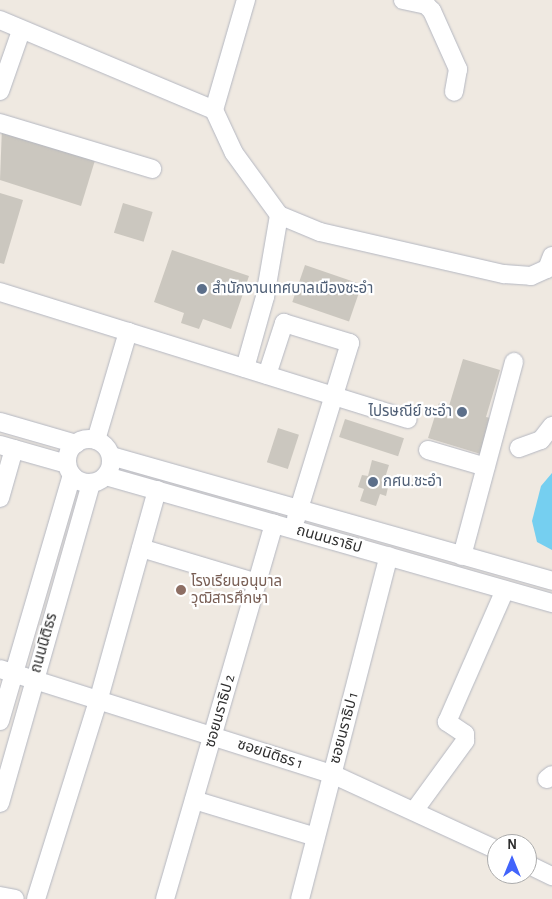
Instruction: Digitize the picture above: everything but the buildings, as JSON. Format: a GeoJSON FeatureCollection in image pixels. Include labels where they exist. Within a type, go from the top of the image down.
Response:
{"type":"FeatureCollection","features":[{"type":"Feature","properties":{"kind":"street"},"geometry":{"type":"LineString","coordinates":[[246,0],[214,110],[234,153],[279,216],[320,232],[504,274],[531,276],[547,269],[552,256]]}},
{"type":"Feature","properties":{"kind":"street"},"geometry":{"type":"LineString","coordinates":[[403,0],[426,5],[432,11],[458,69],[454,92]]}},
{"type":"Feature","properties":{"kind":"street"},"geometry":{"type":"LineString","coordinates":[[0,20],[21,31],[214,110]]}},
{"type":"Feature","properties":{"kind":"street"},"geometry":{"type":"LineString","coordinates":[[0,91],[21,31]]}},
{"type":"Feature","properties":{"kind":"street"},"geometry":{"type":"LineString","coordinates":[[0,123],[152,169]]}},
{"type":"Feature","properties":{"kind":"street"},"geometry":{"type":"LineString","coordinates":[[245,368],[265,297],[279,216]]}},
{"type":"Feature","properties":{"kind":"street"},"geometry":{"type":"LineString","coordinates":[[0,292],[408,419]]}},
{"type":"Feature","properties":{"kind":"street"},"geometry":{"type":"LineString","coordinates":[[268,375],[284,323],[350,343],[293,529]]}},
{"type":"Feature","properties":{"kind":"street"},"geometry":{"type":"LineString","coordinates":[[96,440],[128,332]]}},
{"type":"Feature","properties":{"kind":"street"},"geometry":{"type":"LineString","coordinates":[[462,556],[514,362]]}},
{"type":"Feature","properties":{"kind":"street"},"geometry":{"type":"LineString","coordinates":[[0,422],[76,444]]}},
{"type":"Feature","properties":{"kind":"street"},"geometry":{"type":"LineString","coordinates":[[520,448],[541,440],[552,426]]}},
{"type":"Feature","properties":{"kind":"street"},"geometry":{"type":"LineString","coordinates":[[0,498],[7,447],[70,470],[81,482],[99,480],[111,467],[111,456],[105,446],[96,440],[85,439],[76,444],[69,452],[70,470]]}},
{"type":"Feature","properties":{"kind":"street"},"geometry":{"type":"LineString","coordinates":[[428,450],[486,467]]}},
{"type":"Feature","properties":{"kind":"street","name":"ถนนนราธิป"},"geometry":{"type":"LineString","coordinates":[[111,456],[552,581]]}},
{"type":"Feature","properties":{"kind":"street","name":"ถนนนิติธร"},"geometry":{"type":"LineString","coordinates":[[0,721],[7,671],[70,470]]}},
{"type":"Feature","properties":{"kind":"street","name":"ถนนนราธิป"},"geometry":{"type":"LineString","coordinates":[[99,480],[157,490],[552,603]]}},
{"type":"Feature","properties":{"kind":"street","name":"ถนนนิติธร"},"geometry":{"type":"LineString","coordinates":[[0,803],[34,679],[99,480]]}},
{"type":"Feature","properties":{"kind":"street"},"geometry":{"type":"LineString","coordinates":[[36,899],[99,698],[157,490]]}},
{"type":"Feature","properties":{"kind":"street","name":"ซอยนราธิป 2"},"geometry":{"type":"LineString","coordinates":[[165,899],[274,524]]}},
{"type":"Feature","properties":{"kind":"street"},"geometry":{"type":"LineString","coordinates":[[424,566],[430,546]]}},
{"type":"Feature","properties":{"kind":"street"},"geometry":{"type":"LineString","coordinates":[[141,548],[257,583]]}},
{"type":"Feature","properties":{"kind":"street","name":"ซอยนราธิป 1"},"geometry":{"type":"LineString","coordinates":[[300,899],[389,556]]}},
{"type":"Feature","properties":{"kind":"street"},"geometry":{"type":"LineString","coordinates":[[414,811],[465,741],[465,734],[447,722],[505,590]]}},
{"type":"Feature","properties":{"kind":"street","name":"ซอยนิติธร 1"},"geometry":{"type":"LineString","coordinates":[[7,671],[99,698],[332,774],[487,845]]}},
{"type":"Feature","properties":{"kind":"street"},"geometry":{"type":"LineString","coordinates":[[194,800],[316,837]]}},
{"type":"Feature","properties":{"kind":"street"},"geometry":{"type":"LineString","coordinates":[[537,869],[552,876]]}},
{"type":"Feature","properties":{"kind":"street"},"geometry":{"type":"LineString","coordinates":[[0,896],[16,899]]}},
{"type":"Feature","properties":{"kind":"water"},"geometry":{"type":"Polygon","coordinates":[[[552,473],[552,550],[537,542],[532,521],[541,486],[552,473]]]}},
{"type":"Feature","properties":{"kind":"place","name":"สํานักงานเทศบาลเมืองชะอำ"},"geometry":{"type":"Point","coordinates":[202,289]}},
{"type":"Feature","properties":{"kind":"place","name":"ไปรษณีย์ ชะอำ"},"geometry":{"type":"Point","coordinates":[462,412]}},
{"type":"Feature","properties":{"kind":"place","name":"กศน.ชะอำ"},"geometry":{"type":"Point","coordinates":[373,482]}},
{"type":"Feature","properties":{"kind":"place","name":"โรงเรียนอนุบาล วุฒิสารศึกษา"},"geometry":{"type":"Point","coordinates":[181,590]}}]}
